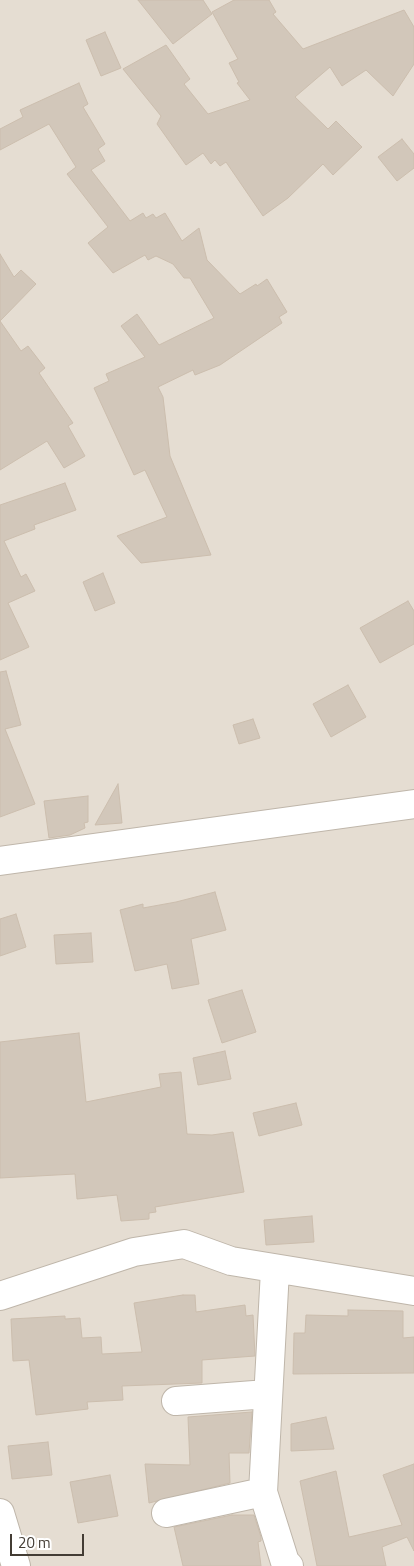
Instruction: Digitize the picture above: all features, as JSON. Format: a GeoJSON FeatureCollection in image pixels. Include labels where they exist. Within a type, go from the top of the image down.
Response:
{"type":"FeatureCollection","features":[{"type":"Feature","properties":{"kind":"street"},"geometry":{"type":"LineString","coordinates":[[0,861],[414,804]]}},
{"type":"Feature","properties":{"kind":"street"},"geometry":{"type":"LineString","coordinates":[[0,1296],[134,1252],[184,1244],[231,1261],[275,1270],[414,1291]]}},
{"type":"Feature","properties":{"kind":"street"},"geometry":{"type":"LineString","coordinates":[[275,1270],[263,1492],[285,1562],[289,1566]]}},
{"type":"Feature","properties":{"kind":"street"},"geometry":{"type":"LineString","coordinates":[[176,1401],[267,1394]]}},
{"type":"Feature","properties":{"kind":"street"},"geometry":{"type":"LineString","coordinates":[[166,1513],[263,1492]]}},
{"type":"Feature","properties":{"kind":"street"},"geometry":{"type":"LineString","coordinates":[[2,1527],[16,1566]]}},
{"type":"Feature","properties":{"kind":"shaded area"},"geometry":{"type":"Polygon","coordinates":[[[0,0],[414,0],[414,1566],[0,1566],[0,0]]]}},
{"type":"Feature","properties":{"kind":"building"},"geometry":{"type":"Polygon","coordinates":[[[138,0],[203,0],[212,14],[173,44],[138,0]]]}},
{"type":"Feature","properties":{"kind":"building"},"geometry":{"type":"Polygon","coordinates":[[[234,0],[269,0],[276,12],[273,14],[303,49],[404,10],[414,27],[414,64],[393,96],[366,70],[342,86],[330,67],[295,97],[328,129],[336,121],[362,147],[333,175],[323,164],[288,198],[263,216],[226,162],[220,166],[215,160],[211,164],[203,153],[186,165],[157,124],[161,116],[123,69],[166,45],[190,79],[184,84],[208,114],[250,100],[237,83],[239,82],[229,63],[238,59],[212,12],[234,0]]]}},
{"type":"Feature","properties":{"kind":"building"},"geometry":{"type":"Polygon","coordinates":[[[105,32],[121,68],[101,76],[86,40],[105,32]]]}},
{"type":"Feature","properties":{"kind":"building"},"geometry":{"type":"Polygon","coordinates":[[[79,83],[88,104],[83,107],[105,144],[98,149],[105,161],[91,170],[130,221],[143,213],[146,218],[153,214],[156,218],[165,213],[182,241],[199,228],[207,260],[240,294],[267,279],[287,312],[279,317],[282,323],[220,365],[195,375],[193,370],[158,387],[163,397],[170,456],[211,555],[141,563],[117,536],[167,517],[145,470],[134,475],[94,388],[109,381],[106,374],[145,357],[121,326],[137,314],[159,345],[214,318],[190,278],[184,278],[173,264],[156,256],[148,260],[145,255],[113,273],[88,243],[108,227],[67,174],[76,167],[49,124],[0,150],[0,129],[23,117],[20,110],[79,83]]]}},
{"type":"Feature","properties":{"kind":"building"},"geometry":{"type":"Polygon","coordinates":[[[402,139],[414,154],[414,168],[397,181],[378,157],[402,139]]]}},
{"type":"Feature","properties":{"kind":"building"},"geometry":{"type":"Polygon","coordinates":[[[0,254],[14,277],[21,270],[36,284],[0,321],[0,254]]]}},
{"type":"Feature","properties":{"kind":"building"},"geometry":{"type":"Polygon","coordinates":[[[0,321],[21,351],[28,346],[45,368],[39,373],[73,423],[68,426],[85,456],[64,468],[47,441],[0,470],[0,321]]]}},
{"type":"Feature","properties":{"kind":"building"},"geometry":{"type":"Polygon","coordinates":[[[65,483],[76,510],[34,525],[35,529],[4,541],[21,577],[26,574],[35,591],[8,603],[29,647],[0,660],[0,505],[65,483]]]}},
{"type":"Feature","properties":{"kind":"building"},"geometry":{"type":"Polygon","coordinates":[[[103,573],[115,603],[95,611],[83,582],[103,573]]]}},
{"type":"Feature","properties":{"kind":"building"},"geometry":{"type":"Polygon","coordinates":[[[408,601],[414,611],[414,644],[380,663],[360,628],[408,601]]]}},
{"type":"Feature","properties":{"kind":"building"},"geometry":{"type":"Polygon","coordinates":[[[6,671],[21,725],[5,729],[35,804],[0,817],[0,672],[6,671]]]}},
{"type":"Feature","properties":{"kind":"building"},"geometry":{"type":"Polygon","coordinates":[[[348,685],[366,717],[331,737],[313,704],[348,685]]]}},
{"type":"Feature","properties":{"kind":"building"},"geometry":{"type":"Polygon","coordinates":[[[253,719],[260,738],[239,744],[233,725],[253,719]]]}},
{"type":"Feature","properties":{"kind":"building"},"geometry":{"type":"Polygon","coordinates":[[[118,784],[122,823],[95,825],[118,784]]]}},
{"type":"Feature","properties":{"kind":"building"},"geometry":{"type":"Polygon","coordinates":[[[88,796],[88,822],[84,823],[85,828],[70,835],[49,838],[44,801],[88,796]]]}},
{"type":"Feature","properties":{"kind":"building"},"geometry":{"type":"Polygon","coordinates":[[[215,892],[226,930],[191,939],[199,984],[172,989],[167,964],[135,971],[120,910],[143,904],[143,908],[176,902],[215,892]]]}},
{"type":"Feature","properties":{"kind":"building"},"geometry":{"type":"Polygon","coordinates":[[[16,914],[26,947],[0,956],[0,919],[16,914]]]}},
{"type":"Feature","properties":{"kind":"building"},"geometry":{"type":"Polygon","coordinates":[[[91,933],[93,962],[56,964],[54,935],[91,933]]]}},
{"type":"Feature","properties":{"kind":"building"},"geometry":{"type":"Polygon","coordinates":[[[242,990],[256,1032],[222,1043],[208,1000],[242,990]]]}},
{"type":"Feature","properties":{"kind":"building"},"geometry":{"type":"Polygon","coordinates":[[[79,1033],[86,1102],[161,1087],[159,1074],[181,1072],[187,1134],[212,1135],[233,1132],[244,1192],[155,1207],[156,1212],[149,1213],[149,1219],[121,1221],[117,1195],[77,1199],[75,1174],[0,1178],[0,1042],[79,1033]]]}},
{"type":"Feature","properties":{"kind":"building"},"geometry":{"type":"Polygon","coordinates":[[[225,1051],[231,1079],[198,1085],[193,1058],[225,1051]]]}},
{"type":"Feature","properties":{"kind":"building"},"geometry":{"type":"Polygon","coordinates":[[[296,1103],[302,1125],[259,1136],[253,1113],[296,1103]]]}},
{"type":"Feature","properties":{"kind":"building"},"geometry":{"type":"Polygon","coordinates":[[[312,1216],[314,1242],[266,1245],[264,1220],[312,1216]]]}},
{"type":"Feature","properties":{"kind":"building"},"geometry":{"type":"Polygon","coordinates":[[[183,1295],[195,1295],[196,1312],[245,1305],[246,1316],[253,1315],[255,1356],[202,1360],[202,1383],[122,1386],[123,1400],[87,1402],[88,1409],[36,1415],[29,1360],[13,1361],[11,1319],[65,1316],[65,1319],[80,1318],[82,1338],[101,1337],[102,1354],[142,1352],[134,1303],[183,1295]]]}},
{"type":"Feature","properties":{"kind":"building"},"geometry":{"type":"Polygon","coordinates":[[[348,1310],[403,1311],[403,1338],[414,1337],[414,1373],[293,1374],[294,1333],[305,1333],[306,1315],[348,1316],[348,1310]]]}},
{"type":"Feature","properties":{"kind":"building"},"geometry":{"type":"Polygon","coordinates":[[[252,1412],[249,1453],[229,1453],[230,1483],[149,1503],[145,1464],[190,1465],[188,1417],[252,1412]]]}},
{"type":"Feature","properties":{"kind":"building"},"geometry":{"type":"Polygon","coordinates":[[[326,1417],[334,1449],[291,1451],[291,1424],[326,1417]]]}},
{"type":"Feature","properties":{"kind":"building"},"geometry":{"type":"Polygon","coordinates":[[[48,1442],[52,1475],[12,1479],[8,1446],[48,1442]]]}},
{"type":"Feature","properties":{"kind":"building"},"geometry":{"type":"Polygon","coordinates":[[[414,1464],[414,1551],[407,1537],[382,1547],[386,1566],[317,1566],[300,1481],[336,1471],[349,1537],[402,1525],[383,1475],[414,1464]]]}},
{"type":"Feature","properties":{"kind":"building"},"geometry":{"type":"Polygon","coordinates":[[[110,1475],[118,1516],[78,1523],[70,1482],[110,1475]]]}},
{"type":"Feature","properties":{"kind":"building"},"geometry":{"type":"Polygon","coordinates":[[[232,1515],[254,1515],[261,1537],[261,1541],[258,1542],[261,1566],[183,1566],[174,1527],[232,1515]]]}}]}
